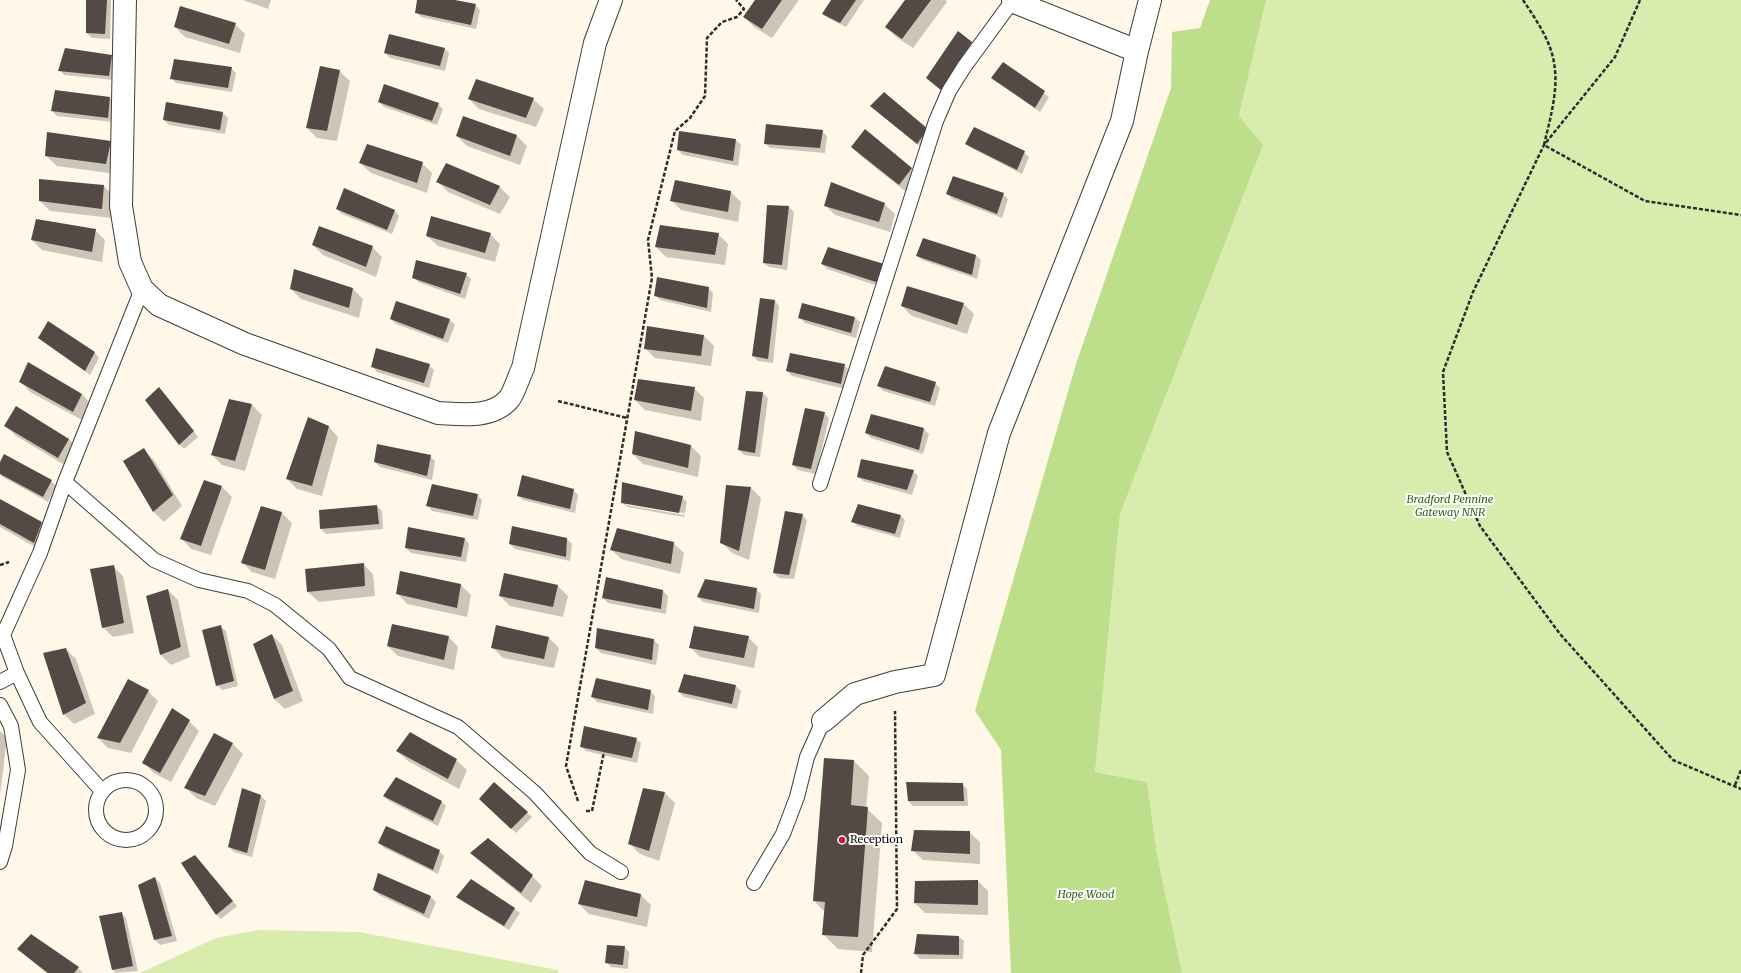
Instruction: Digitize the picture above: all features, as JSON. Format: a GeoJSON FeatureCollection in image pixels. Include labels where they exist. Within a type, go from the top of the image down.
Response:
{"type":"FeatureCollection","features":[{"type":"Feature","properties":{"kind":"street"},"geometry":{"type":"LineString","coordinates":[[125,0],[122,206],[130,262],[142,289],[159,305],[245,344],[438,413],[470,415],[490,412],[509,399],[523,368],[595,43],[611,0]]}},
{"type":"Feature","properties":{"kind":"street"},"geometry":{"type":"LineString","coordinates":[[1013,0],[1017,3],[1137,51]]}},
{"type":"Feature","properties":{"kind":"street"},"geometry":{"type":"LineString","coordinates":[[823,721],[855,694],[895,682],[934,675],[999,433],[1122,121],[1150,0]]}},
{"type":"Feature","properties":{"kind":"lane"},"geometry":{"type":"LineString","coordinates":[[820,484],[936,121],[949,91],[964,67],[1013,0]]}},
{"type":"Feature","properties":{"kind":"lane"},"geometry":{"type":"LineString","coordinates":[[102,791],[40,722],[17,673],[3,635],[4,625],[40,553],[65,482],[142,289]]}},
{"type":"Feature","properties":{"kind":"lane"},"geometry":{"type":"LineString","coordinates":[[65,482],[154,560],[199,580],[248,591],[268,602],[306,629],[329,648],[350,678],[458,727],[535,793],[590,853],[621,872]]}},
{"type":"Feature","properties":{"kind":"lane"},"geometry":{"type":"LineString","coordinates":[[0,682],[17,673]]}},
{"type":"Feature","properties":{"kind":"lane"},"geometry":{"type":"LineString","coordinates":[[0,705],[11,726],[18,770],[5,846],[0,862]]}},
{"type":"Feature","properties":{"kind":"lane"},"geometry":{"type":"LineString","coordinates":[[754,883],[782,834],[797,797],[807,757],[823,721]]}},
{"type":"Feature","properties":{"kind":"lane"},"geometry":{"type":"LineString","coordinates":[[128,779],[138,782],[146,787],[153,795],[156,804],[156,814],[153,824],[147,832],[139,838],[129,840],[119,840],[109,836],[102,829],[97,820],[95,810],[97,800],[102,791],[109,784],[118,780],[128,779]]}},
{"type":"Feature","properties":{"kind":"path"},"geometry":{"type":"LineString","coordinates":[[581,812],[566,766],[652,278],[648,240],[675,131],[690,118],[705,96],[707,38],[722,22],[737,17],[744,9],[736,0]]}},
{"type":"Feature","properties":{"kind":"path"},"geometry":{"type":"LineString","coordinates":[[1523,0],[1542,27],[1554,63],[1554,101],[1544,144],[1472,292],[1443,372],[1447,452],[1480,526],[1560,634],[1672,760],[1741,789]]}},
{"type":"Feature","properties":{"kind":"path"},"geometry":{"type":"LineString","coordinates":[[1544,144],[1615,57],[1640,0]]}},
{"type":"Feature","properties":{"kind":"path"},"geometry":{"type":"LineString","coordinates":[[1544,144],[1645,201],[1741,214]]}},
{"type":"Feature","properties":{"kind":"path"},"geometry":{"type":"LineString","coordinates":[[558,401],[628,418]]}},
{"type":"Feature","properties":{"kind":"path"},"geometry":{"type":"LineString","coordinates":[[862,973],[863,955],[897,909],[895,682]]}},
{"type":"Feature","properties":{"kind":"path"},"geometry":{"type":"LineString","coordinates":[[568,828],[581,812],[592,811],[604,752]]}},
{"type":"Feature","properties":{"kind":"path"},"geometry":{"type":"LineString","coordinates":[[1735,786],[1741,770]]}},
{"type":"Feature","properties":{"kind":"green space","name":"Hope Wood"},"geometry":{"type":"Polygon","coordinates":[[[1210,0],[1266,0],[1239,116],[1263,145],[1120,514],[1095,772],[1147,782],[1157,854],[1182,973],[1011,973],[1001,750],[975,711],[1076,364],[1171,88],[1172,32],[1200,28],[1210,0]]]}},
{"type":"Feature","properties":{"kind":"green space","name":"Bradford Pennine Gateway NNR"},"geometry":{"type":"Polygon","coordinates":[[[1266,0],[1741,0],[1741,973],[1182,973],[1157,854],[1147,782],[1095,772],[1120,514],[1255,166],[1253,133],[1239,116],[1266,0]]]}},
{"type":"Feature","properties":{"kind":"green space"},"geometry":{"type":"Polygon","coordinates":[[[258,930],[359,932],[558,970],[558,973],[140,973],[216,938],[258,930]]]}},
{"type":"Feature","properties":{"kind":"building"},"geometry":{"type":"Polygon","coordinates":[[[86,0],[107,0],[105,34],[86,33],[86,0]]]}},
{"type":"Feature","properties":{"kind":"building"},"geometry":{"type":"Polygon","coordinates":[[[417,0],[455,0],[476,4],[471,25],[415,13],[417,0]]]}},
{"type":"Feature","properties":{"kind":"building"},"geometry":{"type":"Polygon","coordinates":[[[755,0],[782,0],[762,29],[743,17],[755,0]]]}},
{"type":"Feature","properties":{"kind":"building"},"geometry":{"type":"Polygon","coordinates":[[[831,0],[856,0],[840,23],[822,14],[831,0]]]}},
{"type":"Feature","properties":{"kind":"building"},"geometry":{"type":"Polygon","coordinates":[[[905,0],[931,0],[902,39],[885,27],[905,0]]]}},
{"type":"Feature","properties":{"kind":"building"},"geometry":{"type":"Polygon","coordinates":[[[180,6],[236,23],[229,44],[174,27],[180,6]]]}},
{"type":"Feature","properties":{"kind":"building"},"geometry":{"type":"Polygon","coordinates":[[[958,31],[972,42],[941,90],[926,78],[958,31]]]}},
{"type":"Feature","properties":{"kind":"building"},"geometry":{"type":"Polygon","coordinates":[[[389,34],[445,48],[440,66],[384,53],[389,34]]]}},
{"type":"Feature","properties":{"kind":"building"},"geometry":{"type":"Polygon","coordinates":[[[65,48],[112,55],[109,76],[58,71],[65,48]]]}},
{"type":"Feature","properties":{"kind":"building"},"geometry":{"type":"Polygon","coordinates":[[[174,59],[232,67],[228,88],[170,79],[174,59]]]}},
{"type":"Feature","properties":{"kind":"building"},"geometry":{"type":"Polygon","coordinates":[[[1003,62],[1045,91],[1035,108],[991,78],[1003,62]]]}},
{"type":"Feature","properties":{"kind":"building"},"geometry":{"type":"Polygon","coordinates":[[[320,66],[340,70],[327,131],[306,128],[320,66]]]}},
{"type":"Feature","properties":{"kind":"building"},"geometry":{"type":"Polygon","coordinates":[[[476,79],[534,98],[526,118],[468,99],[476,79]]]}},
{"type":"Feature","properties":{"kind":"building"},"geometry":{"type":"Polygon","coordinates":[[[384,84],[439,103],[432,121],[378,102],[384,84]]]}},
{"type":"Feature","properties":{"kind":"building"},"geometry":{"type":"Polygon","coordinates":[[[55,90],[110,97],[108,118],[51,111],[55,90]]]}},
{"type":"Feature","properties":{"kind":"building"},"geometry":{"type":"Polygon","coordinates":[[[884,92],[928,129],[917,144],[870,106],[884,92]]]}},
{"type":"Feature","properties":{"kind":"building"},"geometry":{"type":"Polygon","coordinates":[[[166,102],[223,112],[220,130],[163,120],[166,102]]]}},
{"type":"Feature","properties":{"kind":"building"},"geometry":{"type":"Polygon","coordinates":[[[463,116],[517,135],[510,156],[456,136],[463,116]]]}},
{"type":"Feature","properties":{"kind":"building"},"geometry":{"type":"Polygon","coordinates":[[[766,124],[823,130],[820,148],[764,144],[766,124]]]}},
{"type":"Feature","properties":{"kind":"building"},"geometry":{"type":"Polygon","coordinates":[[[974,127],[1025,151],[1017,170],[965,144],[974,127]]]}},
{"type":"Feature","properties":{"kind":"building"},"geometry":{"type":"Polygon","coordinates":[[[865,129],[912,168],[899,185],[851,147],[865,129]]]}},
{"type":"Feature","properties":{"kind":"building"},"geometry":{"type":"Polygon","coordinates":[[[679,131],[736,139],[733,161],[677,150],[679,131]]]}},
{"type":"Feature","properties":{"kind":"building"},"geometry":{"type":"Polygon","coordinates":[[[47,132],[111,141],[106,164],[45,156],[47,132]]]}},
{"type":"Feature","properties":{"kind":"building"},"geometry":{"type":"Polygon","coordinates":[[[367,144],[423,162],[417,183],[359,163],[367,144]]]}},
{"type":"Feature","properties":{"kind":"building"},"geometry":{"type":"Polygon","coordinates":[[[446,163],[500,186],[490,205],[436,182],[446,163]]]}},
{"type":"Feature","properties":{"kind":"building"},"geometry":{"type":"Polygon","coordinates":[[[953,176],[1004,193],[997,214],[946,194],[953,176]]]}},
{"type":"Feature","properties":{"kind":"building"},"geometry":{"type":"Polygon","coordinates":[[[39,179],[104,185],[102,209],[39,201],[39,179]]]}},
{"type":"Feature","properties":{"kind":"building"},"geometry":{"type":"Polygon","coordinates":[[[675,180],[731,191],[728,212],[670,201],[675,180]]]}},
{"type":"Feature","properties":{"kind":"building"},"geometry":{"type":"Polygon","coordinates":[[[831,182],[885,203],[879,222],[824,206],[831,182]]]}},
{"type":"Feature","properties":{"kind":"building"},"geometry":{"type":"Polygon","coordinates":[[[344,188],[395,210],[387,230],[336,209],[344,188]]]}},
{"type":"Feature","properties":{"kind":"building"},"geometry":{"type":"Polygon","coordinates":[[[767,205],[789,206],[782,265],[763,263],[767,205]]]}},
{"type":"Feature","properties":{"kind":"building"},"geometry":{"type":"Polygon","coordinates":[[[431,216],[491,233],[485,253],[426,236],[431,216]]]}},
{"type":"Feature","properties":{"kind":"building"},"geometry":{"type":"Polygon","coordinates":[[[36,219],[96,229],[92,252],[31,240],[36,219]]]}},
{"type":"Feature","properties":{"kind":"building"},"geometry":{"type":"Polygon","coordinates":[[[660,225],[719,233],[715,255],[655,247],[660,225]]]}},
{"type":"Feature","properties":{"kind":"building"},"geometry":{"type":"Polygon","coordinates":[[[319,226],[373,246],[366,267],[312,245],[319,226]]]}},
{"type":"Feature","properties":{"kind":"building"},"geometry":{"type":"Polygon","coordinates":[[[923,238],[976,255],[972,275],[916,256],[923,238]]]}},
{"type":"Feature","properties":{"kind":"building"},"geometry":{"type":"Polygon","coordinates":[[[828,247],[884,264],[879,283],[821,264],[828,247]]]}},
{"type":"Feature","properties":{"kind":"building"},"geometry":{"type":"Polygon","coordinates":[[[416,260],[467,273],[460,294],[412,278],[416,260]]]}},
{"type":"Feature","properties":{"kind":"building"},"geometry":{"type":"Polygon","coordinates":[[[294,269],[353,288],[349,308],[290,289],[294,269]]]}},
{"type":"Feature","properties":{"kind":"building"},"geometry":{"type":"Polygon","coordinates":[[[657,277],[709,287],[707,308],[654,296],[657,277]]]}},
{"type":"Feature","properties":{"kind":"building"},"geometry":{"type":"Polygon","coordinates":[[[907,286],[964,303],[957,325],[901,306],[907,286]]]}},
{"type":"Feature","properties":{"kind":"building"},"geometry":{"type":"Polygon","coordinates":[[[760,298],[775,300],[768,359],[752,356],[760,298]]]}},
{"type":"Feature","properties":{"kind":"building"},"geometry":{"type":"Polygon","coordinates":[[[396,301],[450,319],[443,339],[390,319],[396,301]]]}},
{"type":"Feature","properties":{"kind":"building"},"geometry":{"type":"Polygon","coordinates":[[[802,303],[855,317],[851,333],[798,318],[802,303]]]}},
{"type":"Feature","properties":{"kind":"building"},"geometry":{"type":"Polygon","coordinates":[[[48,321],[95,352],[85,371],[38,338],[48,321]]]}},
{"type":"Feature","properties":{"kind":"building"},"geometry":{"type":"Polygon","coordinates":[[[647,326],[704,335],[701,356],[644,349],[647,326]]]}},
{"type":"Feature","properties":{"kind":"building"},"geometry":{"type":"Polygon","coordinates":[[[376,348],[430,364],[424,383],[371,367],[376,348]]]}},
{"type":"Feature","properties":{"kind":"building"},"geometry":{"type":"Polygon","coordinates":[[[790,353],[845,364],[841,384],[786,371],[790,353]]]}},
{"type":"Feature","properties":{"kind":"building"},"geometry":{"type":"Polygon","coordinates":[[[28,362],[82,394],[73,412],[19,382],[28,362]]]}},
{"type":"Feature","properties":{"kind":"building"},"geometry":{"type":"Polygon","coordinates":[[[885,366],[936,382],[930,402],[877,386],[885,366]]]}},
{"type":"Feature","properties":{"kind":"building"},"geometry":{"type":"Polygon","coordinates":[[[638,379],[695,387],[691,411],[634,400],[638,379]]]}},
{"type":"Feature","properties":{"kind":"building"},"geometry":{"type":"Polygon","coordinates":[[[159,387],[194,431],[179,445],[145,400],[159,387]]]}},
{"type":"Feature","properties":{"kind":"building"},"geometry":{"type":"Polygon","coordinates":[[[746,391],[763,392],[755,453],[738,450],[746,391]]]}},
{"type":"Feature","properties":{"kind":"building"},"geometry":{"type":"Polygon","coordinates":[[[229,399],[252,404],[235,461],[211,455],[229,399]]]}},
{"type":"Feature","properties":{"kind":"building"},"geometry":{"type":"Polygon","coordinates":[[[16,406],[69,439],[58,458],[4,426],[16,406]]]}},
{"type":"Feature","properties":{"kind":"building"},"geometry":{"type":"Polygon","coordinates":[[[805,408],[825,412],[811,469],[792,465],[805,408]]]}},
{"type":"Feature","properties":{"kind":"building"},"geometry":{"type":"Polygon","coordinates":[[[871,414],[924,428],[919,450],[865,433],[871,414]]]}},
{"type":"Feature","properties":{"kind":"building"},"geometry":{"type":"Polygon","coordinates":[[[308,417],[329,426],[312,486],[286,479],[308,417]]]}},
{"type":"Feature","properties":{"kind":"building"},"geometry":{"type":"Polygon","coordinates":[[[635,431],[691,445],[688,468],[632,454],[635,431]]]}},
{"type":"Feature","properties":{"kind":"building"},"geometry":{"type":"Polygon","coordinates":[[[377,444],[431,455],[427,476],[374,462],[377,444]]]}},
{"type":"Feature","properties":{"kind":"building"},"geometry":{"type":"Polygon","coordinates":[[[144,448],[173,495],[153,512],[123,461],[144,448]]]}},
{"type":"Feature","properties":{"kind":"building"},"geometry":{"type":"Polygon","coordinates":[[[4,454],[52,480],[43,497],[0,474],[0,462],[4,454]]]}},
{"type":"Feature","properties":{"kind":"building"},"geometry":{"type":"Polygon","coordinates":[[[861,459],[914,470],[907,490],[857,477],[861,459]]]}},
{"type":"Feature","properties":{"kind":"building"},"geometry":{"type":"Polygon","coordinates":[[[522,475],[574,489],[570,509],[517,496],[522,475]]]}},
{"type":"Feature","properties":{"kind":"building"},"geometry":{"type":"Polygon","coordinates":[[[204,480],[222,486],[201,546],[180,539],[204,480]]]}},
{"type":"Feature","properties":{"kind":"building"},"geometry":{"type":"Polygon","coordinates":[[[622,482],[683,496],[679,513],[621,503],[622,482]]]}},
{"type":"Feature","properties":{"kind":"building"},"geometry":{"type":"Polygon","coordinates":[[[432,484],[478,494],[473,516],[426,506],[432,484]]]}},
{"type":"Feature","properties":{"kind":"building"},"geometry":{"type":"Polygon","coordinates":[[[726,485],[751,487],[739,551],[720,543],[726,485]]]}},
{"type":"Feature","properties":{"kind":"building"},"geometry":{"type":"Polygon","coordinates":[[[0,499],[42,522],[34,543],[0,524],[0,499]]]}},
{"type":"Feature","properties":{"kind":"building"},"geometry":{"type":"Polygon","coordinates":[[[858,504],[901,515],[895,534],[851,522],[858,504]]]}},
{"type":"Feature","properties":{"kind":"building"},"geometry":{"type":"Polygon","coordinates":[[[377,505],[379,524],[320,529],[319,510],[377,505]]]}},
{"type":"Feature","properties":{"kind":"building"},"geometry":{"type":"Polygon","coordinates":[[[261,506],[282,512],[265,570],[241,563],[261,506]]]}},
{"type":"Feature","properties":{"kind":"building"},"geometry":{"type":"Polygon","coordinates":[[[785,511],[803,514],[789,575],[773,573],[785,511]]]}},
{"type":"Feature","properties":{"kind":"building"},"geometry":{"type":"Polygon","coordinates":[[[512,526],[567,538],[566,557],[509,544],[512,526]]]}},
{"type":"Feature","properties":{"kind":"building"},"geometry":{"type":"Polygon","coordinates":[[[408,527],[465,538],[461,557],[405,548],[408,527]]]}},
{"type":"Feature","properties":{"kind":"building"},"geometry":{"type":"Polygon","coordinates":[[[617,528],[674,542],[671,564],[610,550],[617,528]]]}},
{"type":"Feature","properties":{"kind":"building"},"geometry":{"type":"Polygon","coordinates":[[[364,563],[365,586],[307,592],[305,569],[364,563]]]}},
{"type":"Feature","properties":{"kind":"building"},"geometry":{"type":"Polygon","coordinates":[[[114,565],[124,623],[102,628],[90,569],[114,565]]]}},
{"type":"Feature","properties":{"kind":"building"},"geometry":{"type":"Polygon","coordinates":[[[400,571],[461,584],[457,608],[396,594],[400,571]]]}},
{"type":"Feature","properties":{"kind":"building"},"geometry":{"type":"Polygon","coordinates":[[[504,573],[558,585],[553,607],[499,596],[504,573]]]}},
{"type":"Feature","properties":{"kind":"building"},"geometry":{"type":"Polygon","coordinates":[[[606,577],[663,590],[661,609],[602,598],[606,577]]]}},
{"type":"Feature","properties":{"kind":"building"},"geometry":{"type":"Polygon","coordinates":[[[705,579],[757,588],[754,609],[697,597],[705,579]]]}},
{"type":"Feature","properties":{"kind":"building"},"geometry":{"type":"Polygon","coordinates":[[[168,589],[181,647],[160,655],[146,596],[168,589]]]}},
{"type":"Feature","properties":{"kind":"building"},"geometry":{"type":"Polygon","coordinates":[[[392,624],[449,636],[444,660],[387,646],[392,624]]]}},
{"type":"Feature","properties":{"kind":"building"},"geometry":{"type":"Polygon","coordinates":[[[221,625],[234,681],[216,686],[202,630],[221,625]]]}},
{"type":"Feature","properties":{"kind":"building"},"geometry":{"type":"Polygon","coordinates":[[[496,625],[549,637],[544,659],[491,648],[496,625]]]}},
{"type":"Feature","properties":{"kind":"building"},"geometry":{"type":"Polygon","coordinates":[[[694,626],[749,636],[744,658],[689,648],[694,626]]]}},
{"type":"Feature","properties":{"kind":"building"},"geometry":{"type":"Polygon","coordinates":[[[597,628],[654,639],[652,660],[595,648],[597,628]]]}},
{"type":"Feature","properties":{"kind":"building"},"geometry":{"type":"Polygon","coordinates":[[[272,634],[293,691],[274,699],[253,644],[272,634]]]}},
{"type":"Feature","properties":{"kind":"building"},"geometry":{"type":"Polygon","coordinates":[[[66,648],[86,703],[63,715],[43,653],[66,648]]]}},
{"type":"Feature","properties":{"kind":"building"},"geometry":{"type":"Polygon","coordinates":[[[684,674],[736,685],[732,704],[678,692],[684,674]]]}},
{"type":"Feature","properties":{"kind":"building"},"geometry":{"type":"Polygon","coordinates":[[[596,678],[651,690],[648,710],[591,697],[596,678]]]}},
{"type":"Feature","properties":{"kind":"building"},"geometry":{"type":"Polygon","coordinates":[[[128,679],[149,690],[120,743],[97,738],[128,679]]]}},
{"type":"Feature","properties":{"kind":"building"},"geometry":{"type":"Polygon","coordinates":[[[172,708],[190,720],[160,773],[142,763],[172,708]]]}},
{"type":"Feature","properties":{"kind":"building"},"geometry":{"type":"Polygon","coordinates":[[[584,726],[637,738],[632,758],[580,747],[584,726]]]}},
{"type":"Feature","properties":{"kind":"building"},"geometry":{"type":"Polygon","coordinates":[[[410,732],[457,759],[448,779],[396,751],[410,732]]]}},
{"type":"Feature","properties":{"kind":"building"},"geometry":{"type":"Polygon","coordinates":[[[214,733],[233,743],[205,796],[184,788],[214,733]]]}},
{"type":"Feature","properties":{"kind":"building","name":"Reception"},"geometry":{"type":"Polygon","coordinates":[[[824,758],[854,760],[851,805],[868,807],[858,937],[822,935],[825,902],[813,901],[824,758]]]}},
{"type":"Feature","properties":{"kind":"building"},"geometry":{"type":"Polygon","coordinates":[[[396,777],[442,801],[433,821],[383,796],[396,777]]]}},
{"type":"Feature","properties":{"kind":"building"},"geometry":{"type":"Polygon","coordinates":[[[494,782],[528,812],[511,829],[479,799],[494,782]]]}},
{"type":"Feature","properties":{"kind":"building"},"geometry":{"type":"Polygon","coordinates":[[[906,782],[963,783],[964,801],[908,801],[906,782]]]}},
{"type":"Feature","properties":{"kind":"building"},"geometry":{"type":"Polygon","coordinates":[[[242,788],[261,795],[247,853],[228,847],[242,788]]]}},
{"type":"Feature","properties":{"kind":"building"},"geometry":{"type":"Polygon","coordinates":[[[643,788],[665,792],[649,851],[628,844],[643,788]]]}},
{"type":"Feature","properties":{"kind":"building"},"geometry":{"type":"Polygon","coordinates":[[[386,826],[440,850],[433,870],[378,843],[386,826]]]}},
{"type":"Feature","properties":{"kind":"building"},"geometry":{"type":"Polygon","coordinates":[[[914,830],[970,831],[970,854],[911,851],[914,830]]]}},
{"type":"Feature","properties":{"kind":"building"},"geometry":{"type":"Polygon","coordinates":[[[488,838],[533,875],[521,893],[470,853],[488,838]]]}},
{"type":"Feature","properties":{"kind":"building"},"geometry":{"type":"Polygon","coordinates":[[[195,855],[233,901],[216,915],[181,863],[195,855]]]}},
{"type":"Feature","properties":{"kind":"building"},"geometry":{"type":"Polygon","coordinates":[[[378,873],[431,896],[424,914],[373,890],[378,873]]]}},
{"type":"Feature","properties":{"kind":"building"},"geometry":{"type":"Polygon","coordinates":[[[155,877],[172,936],[154,940],[138,885],[155,877]]]}},
{"type":"Feature","properties":{"kind":"building"},"geometry":{"type":"Polygon","coordinates":[[[471,879],[515,908],[504,926],[456,897],[471,879]]]}},
{"type":"Feature","properties":{"kind":"building"},"geometry":{"type":"Polygon","coordinates":[[[585,880],[641,894],[637,917],[578,904],[585,880]]]}},
{"type":"Feature","properties":{"kind":"building"},"geometry":{"type":"Polygon","coordinates":[[[978,880],[978,905],[914,903],[915,881],[978,880]]]}},
{"type":"Feature","properties":{"kind":"building"},"geometry":{"type":"Polygon","coordinates":[[[122,912],[133,966],[112,970],[99,916],[122,912]]]}},
{"type":"Feature","properties":{"kind":"building"},"geometry":{"type":"Polygon","coordinates":[[[31,934],[79,967],[74,973],[48,973],[17,949],[31,934]]]}},
{"type":"Feature","properties":{"kind":"building"},"geometry":{"type":"Polygon","coordinates":[[[917,934],[959,936],[959,955],[914,954],[917,934]]]}},
{"type":"Feature","properties":{"kind":"building"},"geometry":{"type":"Polygon","coordinates":[[[607,945],[625,946],[623,965],[605,963],[607,945]]]}},
{"type":"Feature","properties":{"kind":"place","name":"Reception"},"geometry":{"type":"Point","coordinates":[842,840]}}]}
